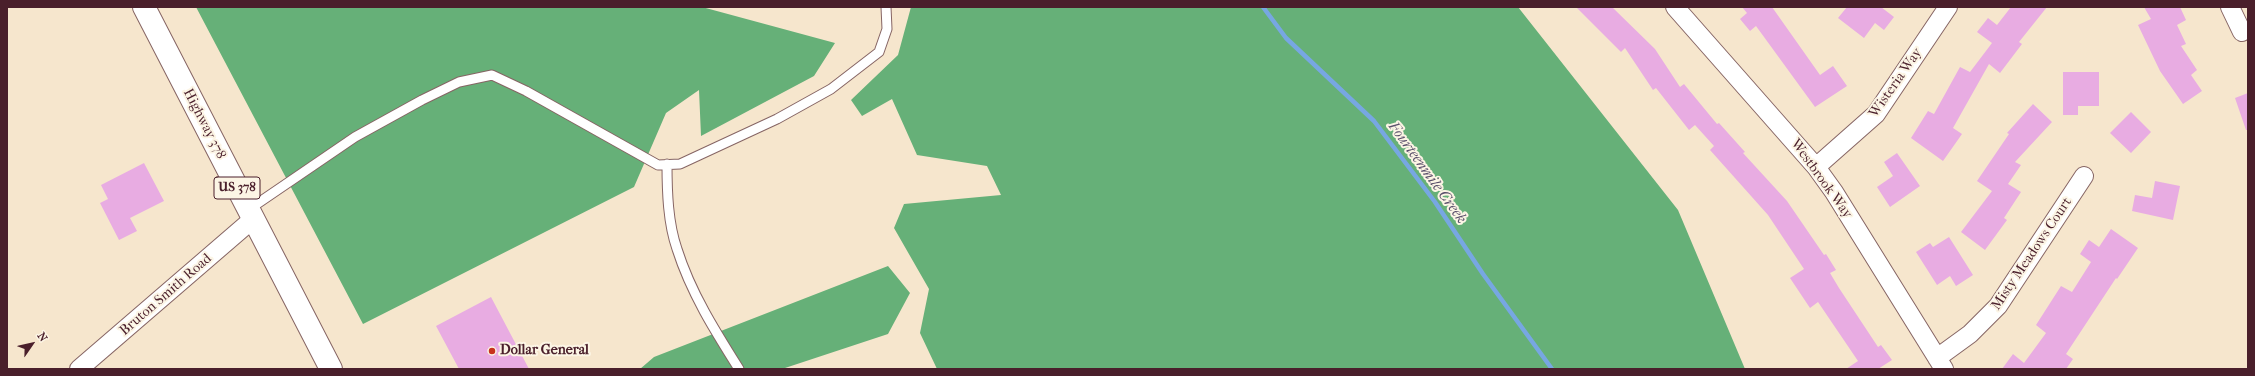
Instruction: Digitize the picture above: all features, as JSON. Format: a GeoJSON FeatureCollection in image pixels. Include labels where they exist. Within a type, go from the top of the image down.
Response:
{"type":"FeatureCollection","features":[{"type":"Feature","properties":{"kind":"main road","name":"Highway 378"},"geometry":{"type":"LineString","coordinates":[[144,7],[331,369]]}},
{"type":"Feature","properties":{"kind":"street","name":"Westbrook Way"},"geometry":{"type":"LineString","coordinates":[[1675,7],[1816,167],[1838,198],[1940,363]]}},
{"type":"Feature","properties":{"kind":"street","name":"Wisteria Way"},"geometry":{"type":"LineString","coordinates":[[1816,167],[1876,114],[1948,7]]}},
{"type":"Feature","properties":{"kind":"street"},"geometry":{"type":"LineString","coordinates":[[2230,7],[2242,32]]}},
{"type":"Feature","properties":{"kind":"street","name":"Misty Meadows Court"},"geometry":{"type":"LineString","coordinates":[[1940,363],[1998,306],[2084,176]]}},
{"type":"Feature","properties":{"kind":"street","name":"Bruton Smith Road"},"geometry":{"type":"LineString","coordinates":[[79,369],[250,214]]}},
{"type":"Feature","properties":{"kind":"lane"},"geometry":{"type":"LineString","coordinates":[[250,214],[355,137],[402,111],[460,82],[492,75],[526,91],[658,165],[680,164],[778,120],[831,89],[879,52],[887,28],[886,7]]}},
{"type":"Feature","properties":{"kind":"lane"},"geometry":{"type":"LineString","coordinates":[[667,164],[667,194],[677,249],[705,315],[739,369]]}},
{"type":"Feature","properties":{"kind":"green space"},"geometry":{"type":"Polygon","coordinates":[[[196,7],[702,7],[835,43],[814,76],[701,136],[699,90],[666,113],[634,187],[363,324],[196,7]]]}},
{"type":"Feature","properties":{"kind":"green space"},"geometry":{"type":"Polygon","coordinates":[[[911,7],[1518,7],[1678,210],[1745,369],[937,369],[920,333],[929,289],[894,228],[904,204],[1001,195],[987,166],[917,155],[892,99],[862,116],[851,100],[898,55],[911,7]]]}},
{"type":"Feature","properties":{"kind":"green space"},"geometry":{"type":"Polygon","coordinates":[[[888,266],[910,293],[888,334],[782,369],[640,369],[654,357],[888,266]]]}},
{"type":"Feature","properties":{"kind":"building"},"geometry":{"type":"Polygon","coordinates":[[[1576,7],[1612,7],[1655,49],[1680,87],[1684,84],[1717,124],[1719,123],[1745,152],[1743,153],[1787,201],[1836,270],[1830,273],[1839,288],[1878,347],[1881,345],[1892,360],[1878,369],[1846,369],[1858,361],[1818,302],[1810,308],[1790,278],[1804,269],[1768,215],[1710,150],[1714,146],[1695,125],[1689,130],[1656,88],[1653,90],[1625,48],[1621,52],[1576,7]]]}},
{"type":"Feature","properties":{"kind":"building"},"geometry":{"type":"Polygon","coordinates":[[[1742,7],[1772,7],[1820,75],[1833,66],[1847,86],[1815,107],[1756,26],[1750,31],[1740,19],[1747,13],[1742,7]]]}},
{"type":"Feature","properties":{"kind":"building"},"geometry":{"type":"Polygon","coordinates":[[[1847,7],[1881,7],[1894,17],[1884,30],[1875,23],[1864,38],[1838,18],[1847,7]]]}},
{"type":"Feature","properties":{"kind":"building"},"geometry":{"type":"Polygon","coordinates":[[[2011,7],[2047,7],[2019,42],[2022,44],[2000,73],[1989,64],[1953,128],[1962,134],[1943,161],[1911,138],[1928,111],[1934,114],[1960,67],[1970,72],[1992,43],[1977,32],[1988,18],[1997,25],[2011,7]]]}},
{"type":"Feature","properties":{"kind":"building"},"geometry":{"type":"Polygon","coordinates":[[[2144,7],[2180,7],[2186,20],[2177,25],[2186,44],[2181,46],[2197,70],[2191,75],[2202,91],[2183,104],[2160,71],[2138,25],[2151,19],[2144,7]]]}},
{"type":"Feature","properties":{"kind":"building"},"geometry":{"type":"Polygon","coordinates":[[[2063,72],[2099,72],[2099,106],[2078,106],[2078,115],[2063,115],[2063,72]]]}},
{"type":"Feature","properties":{"kind":"building"},"geometry":{"type":"Polygon","coordinates":[[[2248,93],[2248,130],[2246,130],[2235,98],[2248,93]]]}},
{"type":"Feature","properties":{"kind":"building"},"geometry":{"type":"Polygon","coordinates":[[[2033,104],[2052,122],[2015,162],[2021,165],[2008,184],[2021,192],[2004,218],[2007,220],[1985,250],[1961,232],[1992,191],[1977,181],[2009,134],[2007,133],[2033,104]]]}},
{"type":"Feature","properties":{"kind":"building"},"geometry":{"type":"Polygon","coordinates":[[[2131,112],[2151,132],[2131,153],[2110,133],[2131,112]]]}},
{"type":"Feature","properties":{"kind":"building"},"geometry":{"type":"Polygon","coordinates":[[[1897,153],[1920,186],[1890,207],[1877,187],[1893,176],[1884,162],[1897,153]]]}},
{"type":"Feature","properties":{"kind":"building"},"geometry":{"type":"Polygon","coordinates":[[[144,163],[164,201],[130,218],[137,231],[119,240],[100,203],[108,199],[101,185],[144,163]]]}},
{"type":"Feature","properties":{"kind":"building"},"geometry":{"type":"Polygon","coordinates":[[[2155,181],[2180,186],[2173,220],[2132,211],[2135,195],[2152,198],[2155,181]]]}},
{"type":"Feature","properties":{"kind":"building"},"geometry":{"type":"Polygon","coordinates":[[[2111,229],[2138,248],[2117,279],[2116,278],[2066,354],[2073,359],[2066,369],[2002,369],[2013,354],[2024,363],[2046,333],[2036,325],[2061,286],[2072,292],[2091,262],[2080,254],[2089,240],[2099,247],[2111,229]]]}},
{"type":"Feature","properties":{"kind":"building"},"geometry":{"type":"Polygon","coordinates":[[[1949,237],[1973,275],[1956,286],[1950,276],[1937,285],[1916,252],[1930,243],[1933,247],[1949,237]]]}},
{"type":"Feature","properties":{"kind":"building"},"geometry":{"type":"Polygon","coordinates":[[[491,297],[529,369],[459,369],[436,326],[491,297]]]}},
{"type":"Feature","properties":{"kind":"waterway","name":"Fourteenmile Creek"},"geometry":{"type":"LineString","coordinates":[[1263,7],[1286,38],[1374,121],[1435,202],[1483,274],[1552,369]]}},
{"type":"Feature","properties":{"kind":"place","name":"Dollar General"},"geometry":{"type":"Point","coordinates":[492,351]}}]}
